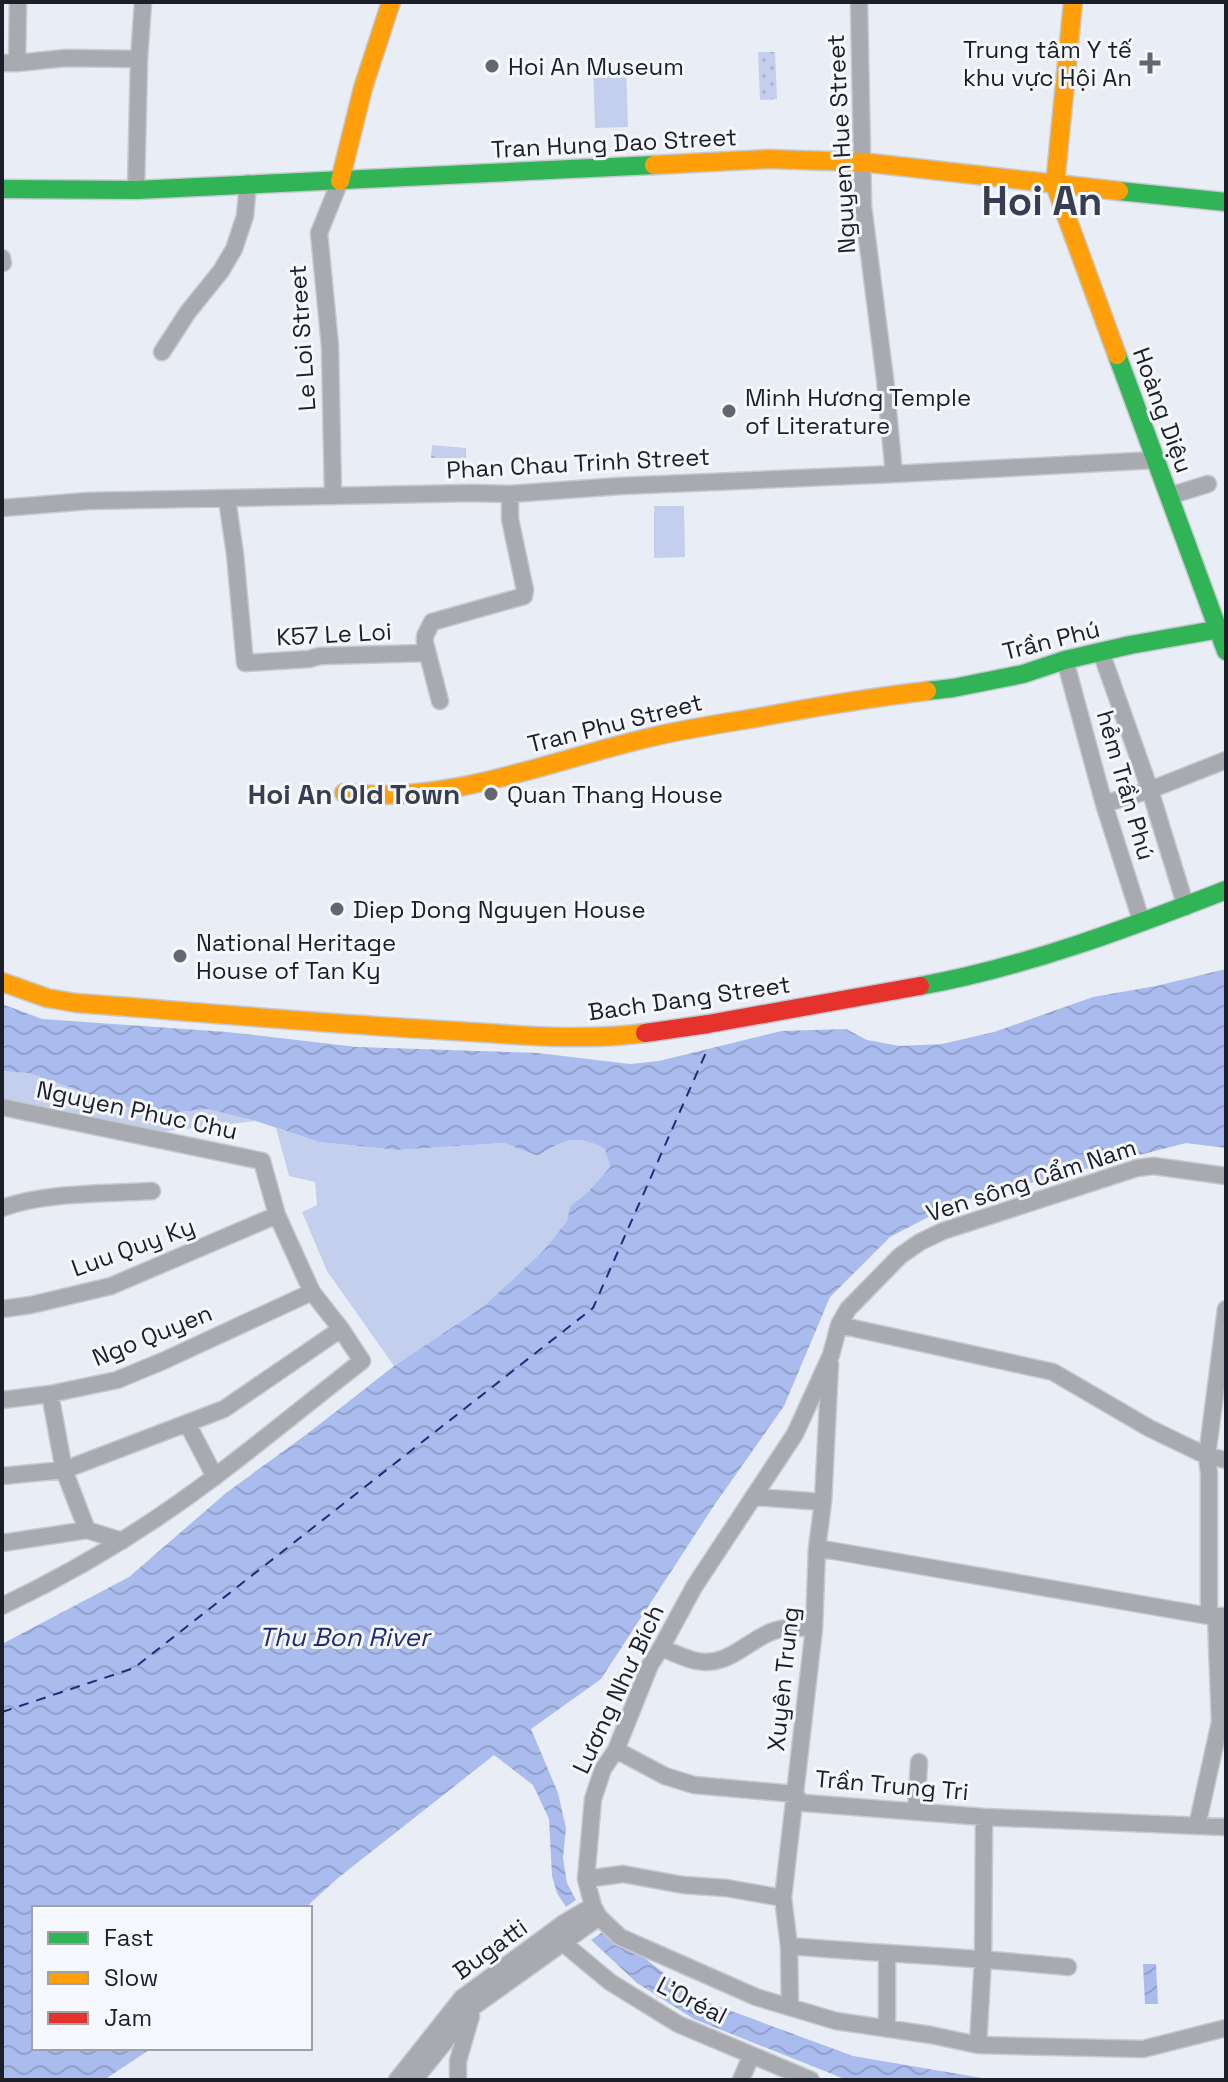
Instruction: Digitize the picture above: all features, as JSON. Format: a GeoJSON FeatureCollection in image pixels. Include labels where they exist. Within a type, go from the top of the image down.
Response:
{"type":"FeatureCollection","features":[{"type":"Feature","properties":{"kind":"main road"},"geometry":{"type":"LineString","coordinates":[[340,181],[363,88],[391,2]]}},
{"type":"Feature","properties":{"kind":"main road"},"geometry":{"type":"LineString","coordinates":[[1055,185],[1073,2]]}},
{"type":"Feature","properties":{"kind":"main road","name":"Tran Hung Dao Street"},"geometry":{"type":"LineString","coordinates":[[2,189],[136,190],[767,159],[861,162],[1226,202]]}},
{"type":"Feature","properties":{"kind":"main road","name":"Hoàng Diệu"},"geometry":{"type":"LineString","coordinates":[[1055,185],[1221,629],[1226,651]]}},
{"type":"Feature","properties":{"kind":"main road","name":"Trần Phú"},"geometry":{"type":"LineString","coordinates":[[1065,660],[1221,629]]}},
{"type":"Feature","properties":{"kind":"main road","name":"Tran Phu Street"},"geometry":{"type":"LineString","coordinates":[[344,793],[414,795],[455,789],[664,734],[866,698],[953,688],[1023,674],[1065,660]]}},
{"type":"Feature","properties":{"kind":"main road","name":"Bach Dang Street"},"geometry":{"type":"LineString","coordinates":[[2,982],[57,1002],[311,1022],[564,1037],[614,1037],[708,1024],[964,978],[1142,923],[1226,890]]}},
{"type":"Feature","properties":{"kind":"street"},"geometry":{"type":"LineString","coordinates":[[18,2],[10,63],[66,58],[139,59]]}},
{"type":"Feature","properties":{"kind":"street"},"geometry":{"type":"LineString","coordinates":[[136,190],[143,2]]}},
{"type":"Feature","properties":{"kind":"street","name":"Nguyen Hue Street"},"geometry":{"type":"LineString","coordinates":[[859,2],[863,206],[894,474]]}},
{"type":"Feature","properties":{"kind":"street","name":"Le Loi Street"},"geometry":{"type":"LineString","coordinates":[[333,495],[330,346],[319,233],[340,181]]}},
{"type":"Feature","properties":{"kind":"street"},"geometry":{"type":"LineString","coordinates":[[162,352],[234,249],[245,216],[248,183]]}},
{"type":"Feature","properties":{"kind":"street","name":"Phan Chau Trinh Street"},"geometry":{"type":"LineString","coordinates":[[2,508],[88,501],[510,494],[1156,460]]}},
{"type":"Feature","properties":{"kind":"street"},"geometry":{"type":"LineString","coordinates":[[1169,496],[1208,484]]}},
{"type":"Feature","properties":{"kind":"street"},"geometry":{"type":"LineString","coordinates":[[440,701],[426,653],[425,636],[432,622],[524,596],[510,519],[510,494]]}},
{"type":"Feature","properties":{"kind":"street","name":"K57 Le Loi"},"geometry":{"type":"LineString","coordinates":[[227,499],[245,663],[320,656],[426,653]]}},
{"type":"Feature","properties":{"kind":"street"},"geometry":{"type":"LineString","coordinates":[[1101,652],[1150,790],[1186,907]]}},
{"type":"Feature","properties":{"kind":"street","name":"hẻm Trần Phú"},"geometry":{"type":"LineString","coordinates":[[1065,660],[1104,804],[1142,923]]}},
{"type":"Feature","properties":{"kind":"street"},"geometry":{"type":"LineString","coordinates":[[1104,804],[1150,790],[1226,760]]}},
{"type":"Feature","properties":{"kind":"street","name":"Nguyen Phuc Chu"},"geometry":{"type":"LineString","coordinates":[[2,1107],[262,1161],[277,1215]]}},
{"type":"Feature","properties":{"kind":"street","name":"Ven sông Cẩm Nam"},"geometry":{"type":"LineString","coordinates":[[839,1325],[848,1309],[900,1256],[943,1231],[1137,1168],[1154,1166],[1226,1176]]}},
{"type":"Feature","properties":{"kind":"street"},"geometry":{"type":"LineString","coordinates":[[9,1205],[57,1197],[152,1191]]}},
{"type":"Feature","properties":{"kind":"street"},"geometry":{"type":"LineString","coordinates":[[2,1606],[122,1541],[215,1477],[362,1361],[312,1292],[277,1215]]}},
{"type":"Feature","properties":{"kind":"street","name":"Luu Quy Ky"},"geometry":{"type":"LineString","coordinates":[[2,1309],[111,1286],[277,1215]]}},
{"type":"Feature","properties":{"kind":"street","name":"Ngo Quyen"},"geometry":{"type":"LineString","coordinates":[[2,1400],[117,1380],[312,1292]]}},
{"type":"Feature","properties":{"kind":"street"},"geometry":{"type":"LineString","coordinates":[[1197,1826],[1220,1722],[1207,1456],[1226,1309]]}},
{"type":"Feature","properties":{"kind":"street"},"geometry":{"type":"LineString","coordinates":[[839,1325],[1053,1372],[1149,1428],[1207,1456],[1226,1460]]}},
{"type":"Feature","properties":{"kind":"street","name":"Lương Như Bích"},"geometry":{"type":"LineString","coordinates":[[596,1912],[586,1879],[593,1799],[603,1769],[616,1750],[650,1665],[694,1587],[795,1434],[831,1355],[839,1325]]}},
{"type":"Feature","properties":{"kind":"street"},"geometry":{"type":"LineString","coordinates":[[2,1476],[64,1470],[224,1409],[341,1329]]}},
{"type":"Feature","properties":{"kind":"street","name":"Xuyên Trung"},"geometry":{"type":"LineString","coordinates":[[790,2007],[789,1946],[783,1898],[814,1628],[831,1355]]}},
{"type":"Feature","properties":{"kind":"street"},"geometry":{"type":"LineString","coordinates":[[50,1394],[64,1470],[87,1530]]}},
{"type":"Feature","properties":{"kind":"street"},"geometry":{"type":"LineString","coordinates":[[187,1423],[215,1477]]}},
{"type":"Feature","properties":{"kind":"street"},"geometry":{"type":"LineString","coordinates":[[754,1497],[823,1502]]}},
{"type":"Feature","properties":{"kind":"street"},"geometry":{"type":"LineString","coordinates":[[2,1543],[87,1530],[122,1541]]}},
{"type":"Feature","properties":{"kind":"street"},"geometry":{"type":"LineString","coordinates":[[817,1548],[1217,1616]]}},
{"type":"Feature","properties":{"kind":"street"},"geometry":{"type":"LineString","coordinates":[[661,1648],[698,1662],[719,1660],[730,1657],[771,1631],[814,1628]]}},
{"type":"Feature","properties":{"kind":"street","name":"Trần Trung Tri"},"geometry":{"type":"LineString","coordinates":[[616,1750],[665,1776],[694,1785],[795,1794],[804,1803],[984,1817],[1226,1827]]}},
{"type":"Feature","properties":{"kind":"street"},"geometry":{"type":"LineString","coordinates":[[916,1812],[919,1762]]}},
{"type":"Feature","properties":{"kind":"street","name":"Trần Trung Tri"},"geometry":{"type":"LineString","coordinates":[[978,2045],[983,1958],[984,1817]]}},
{"type":"Feature","properties":{"kind":"street"},"geometry":{"type":"LineString","coordinates":[[586,1879],[623,1874],[783,1898]]}},
{"type":"Feature","properties":{"kind":"street"},"geometry":{"type":"LineString","coordinates":[[414,2080],[473,2007],[562,1942],[574,1937],[596,1912],[620,1937],[756,1997],[836,2021],[978,2045],[1143,2049],[1226,2028]]}},
{"type":"Feature","properties":{"kind":"street","name":"Bugatti"},"geometry":{"type":"LineString","coordinates":[[397,2080],[462,1998],[564,1923],[596,1912]]}},
{"type":"Feature","properties":{"kind":"street","name":"L’Oréal"},"geometry":{"type":"LineString","coordinates":[[562,1942],[610,1982],[678,2024],[811,2080]]}},
{"type":"Feature","properties":{"kind":"street"},"geometry":{"type":"LineString","coordinates":[[789,1946],[983,1958],[1068,1967]]}},
{"type":"Feature","properties":{"kind":"street"},"geometry":{"type":"LineString","coordinates":[[887,1954],[887,2029]]}},
{"type":"Feature","properties":{"kind":"street"},"geometry":{"type":"LineString","coordinates":[[458,2080],[458,2061],[473,2007]]}},
{"type":"Feature","properties":{"kind":"street"},"geometry":{"type":"LineString","coordinates":[[741,2080],[751,2056]]}},
{"type":"Feature","properties":{"kind":"green space"},"geometry":{"type":"Polygon","coordinates":[[[758,52],[775,52],[777,99],[760,100],[758,52]]]}},
{"type":"Feature","properties":{"kind":"green space"},"geometry":{"type":"Polygon","coordinates":[[[626,65],[628,127],[595,128],[593,66],[626,65]]]}},
{"type":"Feature","properties":{"kind":"green space"},"geometry":{"type":"Polygon","coordinates":[[[432,445],[466,448],[466,458],[431,458],[432,445]]]}},
{"type":"Feature","properties":{"kind":"green space"},"geometry":{"type":"Polygon","coordinates":[[[654,506],[684,506],[685,557],[654,558],[654,506]]]}},
{"type":"Feature","properties":{"kind":"green space"},"geometry":{"type":"Polygon","coordinates":[[[2,1071],[28,1073],[151,1115],[207,1109],[256,1121],[159,1132],[2,1099],[2,1071]]]}},
{"type":"Feature","properties":{"kind":"green space"},"geometry":{"type":"Polygon","coordinates":[[[276,1128],[319,1142],[397,1150],[504,1143],[538,1156],[563,1142],[579,1140],[605,1149],[610,1167],[587,1193],[570,1206],[567,1221],[543,1251],[484,1306],[394,1366],[327,1271],[302,1212],[317,1205],[315,1182],[289,1176],[276,1128]]]}},
{"type":"Feature","properties":{"kind":"water","name":"Thu Bon River"},"geometry":{"type":"Polygon","coordinates":[[[1226,969],[1226,1148],[1186,1143],[957,1202],[890,1237],[830,1297],[784,1406],[713,1507],[601,1679],[531,1729],[558,1793],[566,1828],[563,1858],[567,1883],[576,1900],[566,1907],[557,1893],[552,1876],[549,1819],[533,1785],[494,1755],[338,1878],[307,1906],[32,1906],[32,2050],[149,2050],[104,2080],[2,2080],[2,1644],[129,1577],[226,1493],[394,1366],[484,1306],[543,1251],[567,1221],[570,1206],[587,1193],[610,1167],[605,1149],[579,1140],[563,1142],[538,1156],[504,1143],[397,1150],[319,1142],[207,1109],[151,1115],[28,1073],[2,1071],[2,1004],[42,1019],[227,1032],[357,1047],[538,1053],[630,1064],[659,1061],[781,1031],[846,1029],[867,1040],[900,1046],[942,1044],[994,1032],[1093,997],[1226,969]]]}},
{"type":"Feature","properties":{"kind":"water"},"geometry":{"type":"Polygon","coordinates":[[[607,1929],[696,1998],[853,2056],[982,2078],[1046,2080],[847,2080],[694,2019],[637,1983],[591,1940],[607,1929]]]}},
{"type":"Feature","properties":{"kind":"water"},"geometry":{"type":"Polygon","coordinates":[[[1143,1964],[1156,1964],[1158,2004],[1145,2004],[1143,1964]]]}},
{"type":"Feature","properties":{"kind":"ferry route"},"geometry":{"type":"LineString","coordinates":[[2,1712],[134,1668],[593,1308],[708,1048]]}},
{"type":"Feature","properties":{"kind":"traffic: fast"},"geometry":{"type":"LineString","coordinates":[[2,189],[136,190],[654,165]]}},
{"type":"Feature","properties":{"kind":"traffic: fast"},"geometry":{"type":"LineString","coordinates":[[1119,191],[1226,202]]}},
{"type":"Feature","properties":{"kind":"traffic: fast"},"geometry":{"type":"LineString","coordinates":[[1117,355],[1226,651]]}},
{"type":"Feature","properties":{"kind":"traffic: fast"},"geometry":{"type":"LineString","coordinates":[[927,691],[1023,674],[1065,660],[1130,645],[1226,628]]}},
{"type":"Feature","properties":{"kind":"traffic: fast"},"geometry":{"type":"LineString","coordinates":[[920,986],[1037,958],[1226,890]]}},
{"type":"Feature","properties":{"kind":"traffic: slow"},"geometry":{"type":"LineString","coordinates":[[340,181],[363,88],[391,2]]}},
{"type":"Feature","properties":{"kind":"traffic: slow"},"geometry":{"type":"LineString","coordinates":[[1073,2],[1055,185],[1117,355]]}},
{"type":"Feature","properties":{"kind":"traffic: slow"},"geometry":{"type":"LineString","coordinates":[[654,165],[767,159],[861,162],[1119,191]]}},
{"type":"Feature","properties":{"kind":"traffic: slow"},"geometry":{"type":"LineString","coordinates":[[344,793],[383,795],[461,787],[667,733],[927,691]]}},
{"type":"Feature","properties":{"kind":"traffic: slow"},"geometry":{"type":"LineString","coordinates":[[2,982],[47,998],[76,1003],[517,1035],[594,1037],[645,1033]]}},
{"type":"Feature","properties":{"kind":"traffic: jam"},"geometry":{"type":"LineString","coordinates":[[645,1033],[920,986]]}},
{"type":"Feature","properties":{"kind":"place","name":"Trung tâm Y tế khu vực Hội An"},"geometry":{"type":"Point","coordinates":[1150,63]}},
{"type":"Feature","properties":{"kind":"place","name":"Hoi An Museum"},"geometry":{"type":"Point","coordinates":[492,66]}},
{"type":"Feature","properties":{"kind":"place","name":"Minh Hương Temple of Literature"},"geometry":{"type":"Point","coordinates":[729,411]}},
{"type":"Feature","properties":{"kind":"place","name":"Quan Thang House"},"geometry":{"type":"Point","coordinates":[491,794]}},
{"type":"Feature","properties":{"kind":"place","name":"Diep Dong Nguyen House"},"geometry":{"type":"Point","coordinates":[337,909]}},
{"type":"Feature","properties":{"kind":"place","name":"National Heritage House of Tan Ky"},"geometry":{"type":"Point","coordinates":[180,956]}},
{"type":"Feature","properties":{"kind":"district","name":"Hoi An"},"geometry":{"type":"Point","coordinates":[1042,201]}},
{"type":"Feature","properties":{"kind":"district","name":"Hoi An Old Town"},"geometry":{"type":"Point","coordinates":[354,794]}}]}
